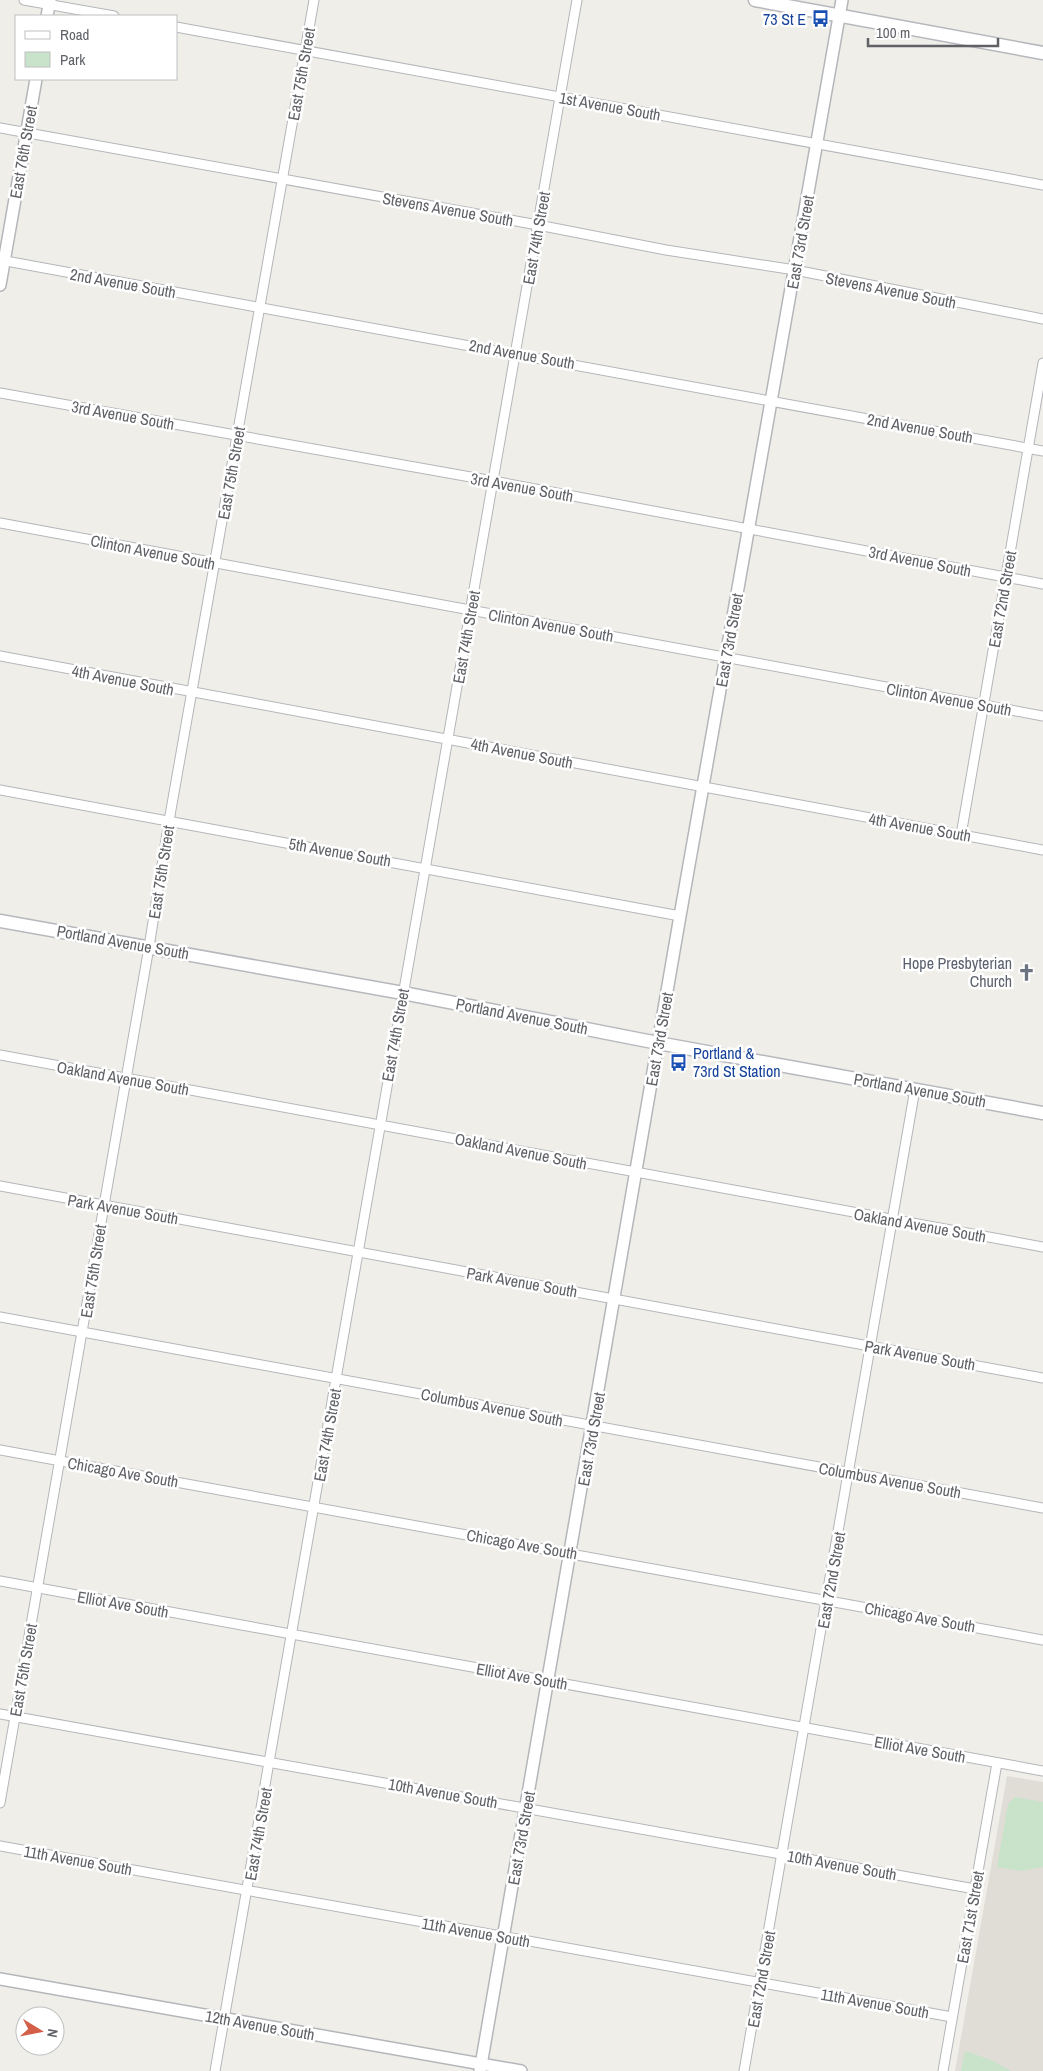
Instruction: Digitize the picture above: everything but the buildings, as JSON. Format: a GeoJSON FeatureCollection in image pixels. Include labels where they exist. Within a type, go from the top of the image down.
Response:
{"type":"FeatureCollection","features":[{"type":"Feature","properties":{"kind":"main road"},"geometry":{"type":"LineString","coordinates":[[756,0],[1043,52]]}},
{"type":"Feature","properties":{"kind":"main road","name":"Portland Avenue South"},"geometry":{"type":"LineString","coordinates":[[0,920],[403,993],[658,1043],[1043,1113]]}},
{"type":"Feature","properties":{"kind":"street"},"geometry":{"type":"LineString","coordinates":[[24,0],[49,7],[107,15]]}},
{"type":"Feature","properties":{"kind":"street","name":"East 75th Street"},"geometry":{"type":"LineString","coordinates":[[0,1803],[83,1333],[169,821],[314,0]]}},
{"type":"Feature","properties":{"kind":"street","name":"East 74th Street"},"geometry":{"type":"LineString","coordinates":[[215,2071],[577,0]]}},
{"type":"Feature","properties":{"kind":"street","name":"East 73rd Street"},"geometry":{"type":"LineString","coordinates":[[481,2068],[593,1426],[635,1172],[842,0]]}},
{"type":"Feature","properties":{"kind":"street","name":"1st Avenue South"},"geometry":{"type":"LineString","coordinates":[[178,28],[1043,185]]}},
{"type":"Feature","properties":{"kind":"street","name":"East 76th Street"},"geometry":{"type":"LineString","coordinates":[[0,285],[2,261],[36,80]]}},
{"type":"Feature","properties":{"kind":"street","name":"Stevens Avenue South"},"geometry":{"type":"LineString","coordinates":[[0,128],[538,225],[666,250],[794,270],[922,297],[1043,319]]}},
{"type":"Feature","properties":{"kind":"street","name":"2nd Avenue South"},"geometry":{"type":"LineString","coordinates":[[2,261],[516,353],[1043,451]]}},
{"type":"Feature","properties":{"kind":"street","name":"East 72nd Street"},"geometry":{"type":"LineString","coordinates":[[961,835],[1043,363]]}},
{"type":"Feature","properties":{"kind":"street","name":"3rd Avenue South"},"geometry":{"type":"LineString","coordinates":[[0,393],[493,481],[1043,584]]}},
{"type":"Feature","properties":{"kind":"street","name":"Clinton Avenue South"},"geometry":{"type":"LineString","coordinates":[[0,523],[1043,716]]}},
{"type":"Feature","properties":{"kind":"street","name":"4th Avenue South"},"geometry":{"type":"LineString","coordinates":[[0,656],[1043,850]]}},
{"type":"Feature","properties":{"kind":"street","name":"5th Avenue South"},"geometry":{"type":"LineString","coordinates":[[0,790],[680,916]]}},
{"type":"Feature","properties":{"kind":"street","name":"Oakland Avenue South"},"geometry":{"type":"LineString","coordinates":[[0,1055],[1043,1247]]}},
{"type":"Feature","properties":{"kind":"street","name":"East 72nd Street"},"geometry":{"type":"LineString","coordinates":[[744,2071],[915,1089]]}},
{"type":"Feature","properties":{"kind":"street","name":"Park Avenue South"},"geometry":{"type":"LineString","coordinates":[[0,1186],[1043,1378]]}},
{"type":"Feature","properties":{"kind":"street","name":"Columbus Avenue South"},"geometry":{"type":"LineString","coordinates":[[0,1318],[1043,1508]]}},
{"type":"Feature","properties":{"kind":"street","name":"Chicago Ave South"},"geometry":{"type":"LineString","coordinates":[[0,1450],[1043,1640]]}},
{"type":"Feature","properties":{"kind":"street","name":"Elliot Ave South"},"geometry":{"type":"LineString","coordinates":[[0,1581],[1043,1771]]}},
{"type":"Feature","properties":{"kind":"street","name":"10th Avenue South"},"geometry":{"type":"LineString","coordinates":[[0,1714],[975,1889]]}},
{"type":"Feature","properties":{"kind":"street","name":"East 71st Street"},"geometry":{"type":"LineString","coordinates":[[943,2071],[997,1763]]}},
{"type":"Feature","properties":{"kind":"street","name":"11th Avenue South"},"geometry":{"type":"LineString","coordinates":[[0,1846],[952,2017]]}},
{"type":"Feature","properties":{"kind":"street","name":"12th Avenue South"},"geometry":{"type":"LineString","coordinates":[[0,1979],[481,2068],[521,2071]]}},
{"type":"Feature","properties":{"kind":"shaded area"},"geometry":{"type":"Polygon","coordinates":[[[1007,1776],[1043,1782],[1043,2071],[955,2071],[1007,1776]]]}},
{"type":"Feature","properties":{"kind":"green space"},"geometry":{"type":"Polygon","coordinates":[[[1015,1797],[1043,1802],[1043,1867],[1021,1871],[997,1867],[1008,1804],[1015,1797]]]}},
{"type":"Feature","properties":{"kind":"green space"},"geometry":{"type":"Polygon","coordinates":[[[965,2051],[991,2060],[1011,2071],[961,2071],[965,2051]]]}},
{"type":"Feature","properties":{"kind":"place","name":"73 St E"},"geometry":{"type":"Point","coordinates":[820,19]}},
{"type":"Feature","properties":{"kind":"place","name":"Hope Presbyterian Church"},"geometry":{"type":"Point","coordinates":[1026,972]}},
{"type":"Feature","properties":{"kind":"place","name":"Portland & 73rd St Station"},"geometry":{"type":"Point","coordinates":[679,1062]}}]}
